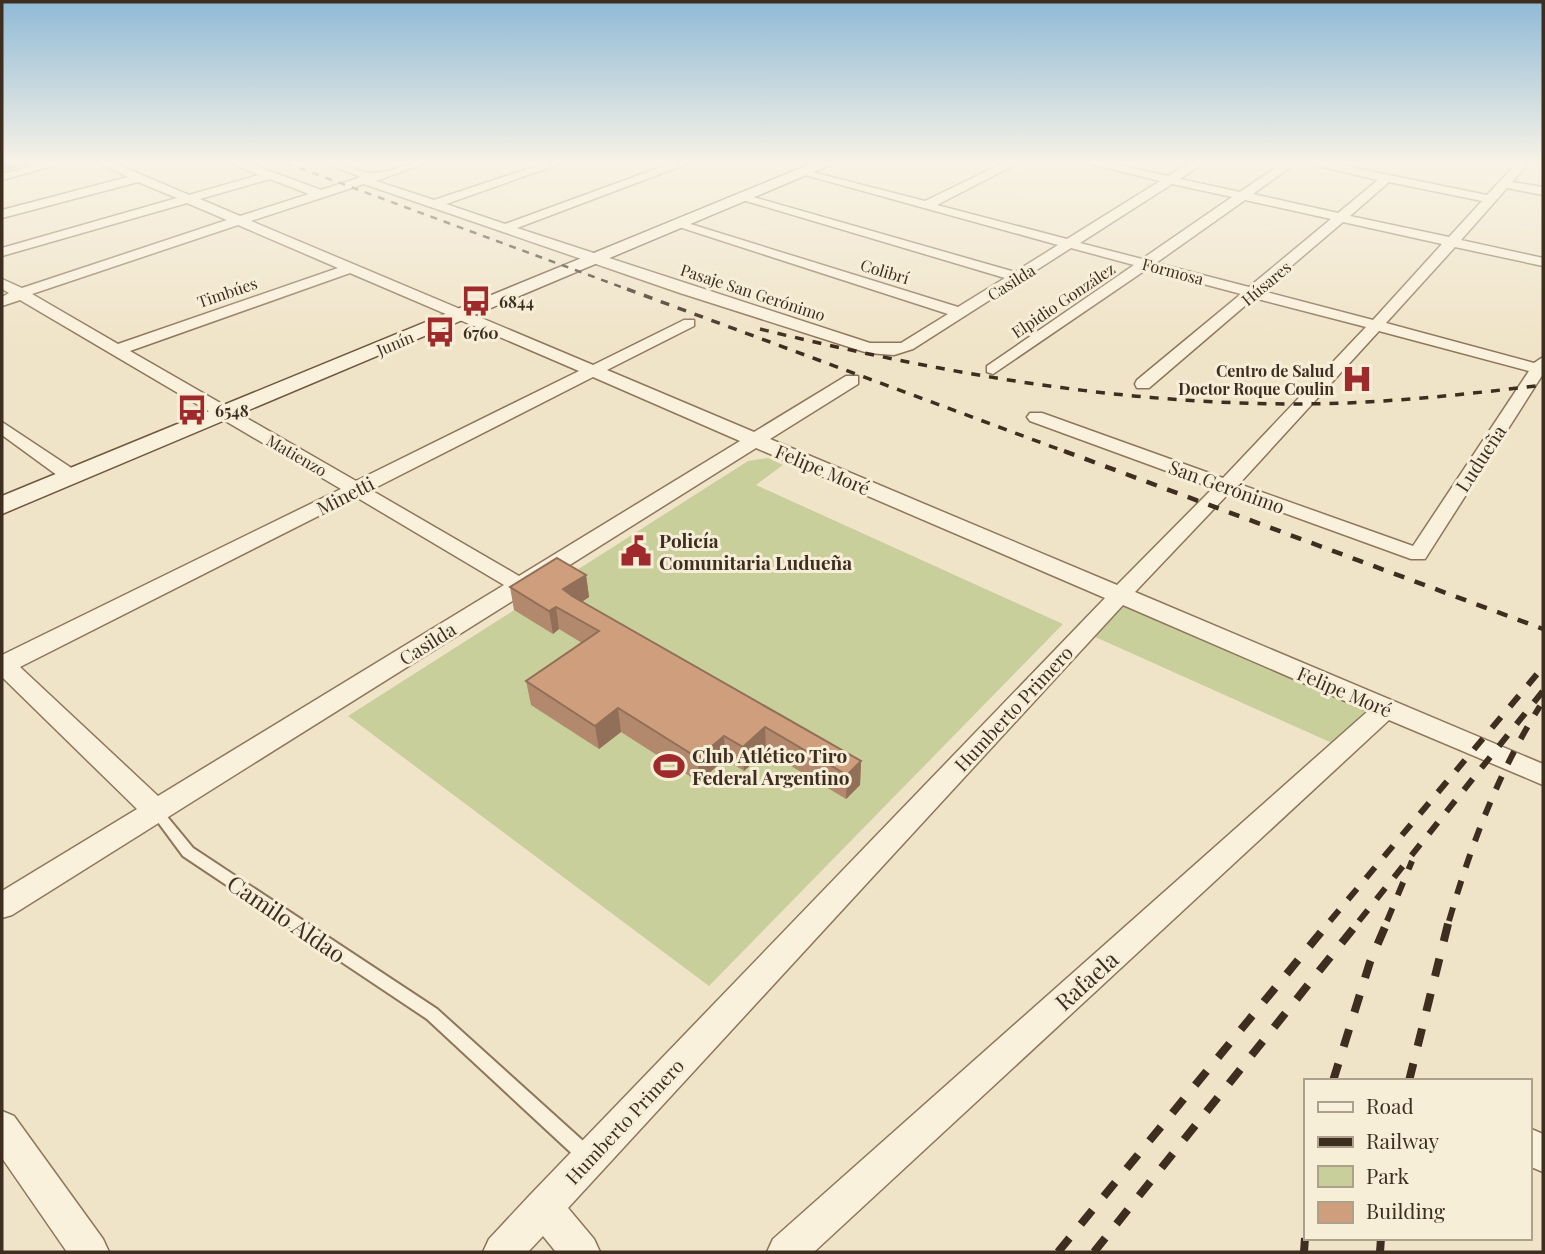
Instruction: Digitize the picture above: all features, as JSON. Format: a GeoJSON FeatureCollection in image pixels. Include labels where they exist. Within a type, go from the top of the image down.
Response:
{"type":"FeatureCollection","features":[{"type":"Feature","properties":{"kind":"main road","name":"Junín"},"geometry":{"type":"LineString","coordinates":[[2,506],[686,222]]}},
{"type":"Feature","properties":{"kind":"street"},"geometry":{"type":"LineString","coordinates":[[2,252],[109,222]]}},
{"type":"Feature","properties":{"kind":"street"},"geometry":{"type":"LineString","coordinates":[[2,302],[52,280],[239,222]]}},
{"type":"Feature","properties":{"kind":"street","name":"Felipe Moré"},"geometry":{"type":"LineString","coordinates":[[242,222],[1543,775]]}},
{"type":"Feature","properties":{"kind":"street","name":"Pasaje San Gerónimo"},"geometry":{"type":"LineString","coordinates":[[487,222],[868,348],[894,350]]}},
{"type":"Feature","properties":{"kind":"street"},"geometry":{"type":"LineString","coordinates":[[506,228],[524,222]]}},
{"type":"Feature","properties":{"kind":"street"},"geometry":{"type":"LineString","coordinates":[[824,222],[1018,277]]}},
{"type":"Feature","properties":{"kind":"street","name":"Formosa"},"geometry":{"type":"LineString","coordinates":[[988,222],[1255,293],[1541,365]]}},
{"type":"Feature","properties":{"kind":"street","name":"Casilda"},"geometry":{"type":"LineString","coordinates":[[894,350],[908,346],[1106,222]]}},
{"type":"Feature","properties":{"kind":"street","name":"Elpidio González"},"geometry":{"type":"LineString","coordinates":[[993,369],[1208,222]]}},
{"type":"Feature","properties":{"kind":"street","name":"Húsares"},"geometry":{"type":"LineString","coordinates":[[1143,384],[1338,222]]}},
{"type":"Feature","properties":{"kind":"street"},"geometry":{"type":"LineString","coordinates":[[1358,222],[1543,262]]}},
{"type":"Feature","properties":{"kind":"street","name":"Humberto Primero"},"geometry":{"type":"LineString","coordinates":[[502,1252],[1120,595],[1226,486],[1469,222]]}},
{"type":"Feature","properties":{"kind":"street","name":"Colibrí"},"geometry":{"type":"LineString","coordinates":[[678,225],[961,313]]}},
{"type":"Feature","properties":{"kind":"street","name":"Timbúes"},"geometry":{"type":"LineString","coordinates":[[116,350],[350,268]]}},
{"type":"Feature","properties":{"kind":"street","name":"Matienzo"},"geometry":{"type":"LineString","coordinates":[[2,283],[520,585]]}},
{"type":"Feature","properties":{"kind":"street","name":"Minetti"},"geometry":{"type":"LineString","coordinates":[[3,665],[689,323]]}},
{"type":"Feature","properties":{"kind":"street","name":"Ludueña"},"geometry":{"type":"LineString","coordinates":[[1418,555],[1541,365]]}},
{"type":"Feature","properties":{"kind":"street","name":"Casilda"},"geometry":{"type":"LineString","coordinates":[[2,906],[852,380]]}},
{"type":"Feature","properties":{"kind":"street","name":"San Gerónimo"},"geometry":{"type":"LineString","coordinates":[[1036,417],[1418,555]]}},
{"type":"Feature","properties":{"kind":"street"},"geometry":{"type":"LineString","coordinates":[[2,427],[72,477]]}},
{"type":"Feature","properties":{"kind":"street","name":"Camilo Aldao"},"geometry":{"type":"LineString","coordinates":[[3,665],[156,811]]}},
{"type":"Feature","properties":{"kind":"street","name":"Rafaela"},"geometry":{"type":"LineString","coordinates":[[786,1252],[1386,708]]}},
{"type":"Feature","properties":{"kind":"street"},"geometry":{"type":"LineString","coordinates":[[2,1128],[90,1252]]}},
{"type":"Feature","properties":{"kind":"street"},"geometry":{"type":"LineString","coordinates":[[543,1208],[581,1252]]}},
{"type":"Feature","properties":{"kind":"lane","name":"Camilo Aldao"},"geometry":{"type":"LineString","coordinates":[[156,811],[188,852],[432,1014],[589,1157]]}},
{"type":"Feature","properties":{"kind":"green space","name":"Club Atlético Tiro Federal Argentino"},"geometry":{"type":"Polygon","coordinates":[[[768,458],[783,465],[756,485],[1063,624],[709,986],[348,716],[748,461],[768,458]]]}},
{"type":"Feature","properties":{"kind":"green space"},"geometry":{"type":"Polygon","coordinates":[[[1124,603],[1369,708],[1332,743],[1093,636],[1124,603]]]}},
{"type":"Feature","properties":{"kind":"building"},"geometry":{"type":"Polygon","coordinates":[[[557,558],[586,575],[563,589],[572,596],[861,761],[847,775],[765,727],[743,747],[724,736],[698,758],[618,708],[595,726],[526,681],[599,631],[556,607],[549,611],[510,587],[557,558]]]}},
{"type":"Feature","properties":{"kind":"railway"},"geometry":{"type":"LineString","coordinates":[[444,222],[632,291]]}},
{"type":"Feature","properties":{"kind":"railway"},"geometry":{"type":"LineString","coordinates":[[627,289],[1069,453]]}},
{"type":"Feature","properties":{"kind":"railway"},"geometry":{"type":"LineString","coordinates":[[760,329],[978,375],[1125,395],[1199,401],[1348,403],[1543,385]]}},
{"type":"Feature","properties":{"kind":"railway"},"geometry":{"type":"LineString","coordinates":[[1064,451],[1543,629]]}},
{"type":"Feature","properties":{"kind":"railway"},"geometry":{"type":"LineString","coordinates":[[1330,921],[1543,667]]}},
{"type":"Feature","properties":{"kind":"railway"},"geometry":{"type":"LineString","coordinates":[[1359,921],[1543,691]]}},
{"type":"Feature","properties":{"kind":"railway"},"geometry":{"type":"LineString","coordinates":[[1449,921],[1487,810],[1511,757],[1540,706]]}},
{"type":"Feature","properties":{"kind":"railway"},"geometry":{"type":"LineString","coordinates":[[1387,921],[1412,861]]}},
{"type":"Feature","properties":{"kind":"railway"},"geometry":{"type":"LineString","coordinates":[[1058,1252],[1331,920]]}},
{"type":"Feature","properties":{"kind":"railway"},"geometry":{"type":"LineString","coordinates":[[1094,1252],[1360,920]]}},
{"type":"Feature","properties":{"kind":"railway"},"geometry":{"type":"LineString","coordinates":[[1334,1079],[1370,962],[1388,920]]}},
{"type":"Feature","properties":{"kind":"railway"},"geometry":{"type":"LineString","coordinates":[[1409,1079],[1449,920]]}},
{"type":"Feature","properties":{"kind":"railway"},"geometry":{"type":"LineString","coordinates":[[1304,1252],[1305,1240]]}},
{"type":"Feature","properties":{"kind":"railway"},"geometry":{"type":"LineString","coordinates":[[1380,1252],[1381,1240]]}},
{"type":"Feature","properties":{"kind":"place","name":"6844"},"geometry":{"type":"Point","coordinates":[476,301]}},
{"type":"Feature","properties":{"kind":"place","name":"6760"},"geometry":{"type":"Point","coordinates":[440,332]}},
{"type":"Feature","properties":{"kind":"place","name":"Centro de Salud Doctor Roque Coulin"},"geometry":{"type":"Point","coordinates":[1357,379]}},
{"type":"Feature","properties":{"kind":"place","name":"6548"},"geometry":{"type":"Point","coordinates":[192,410]}},
{"type":"Feature","properties":{"kind":"place","name":"Policía Comunitaria Ludueña"},"geometry":{"type":"Point","coordinates":[636,551]}},
{"type":"Feature","properties":{"kind":"place","name":"Club Atlético Tiro Federal Argentino"},"geometry":{"type":"Point","coordinates":[669,766]}}]}
